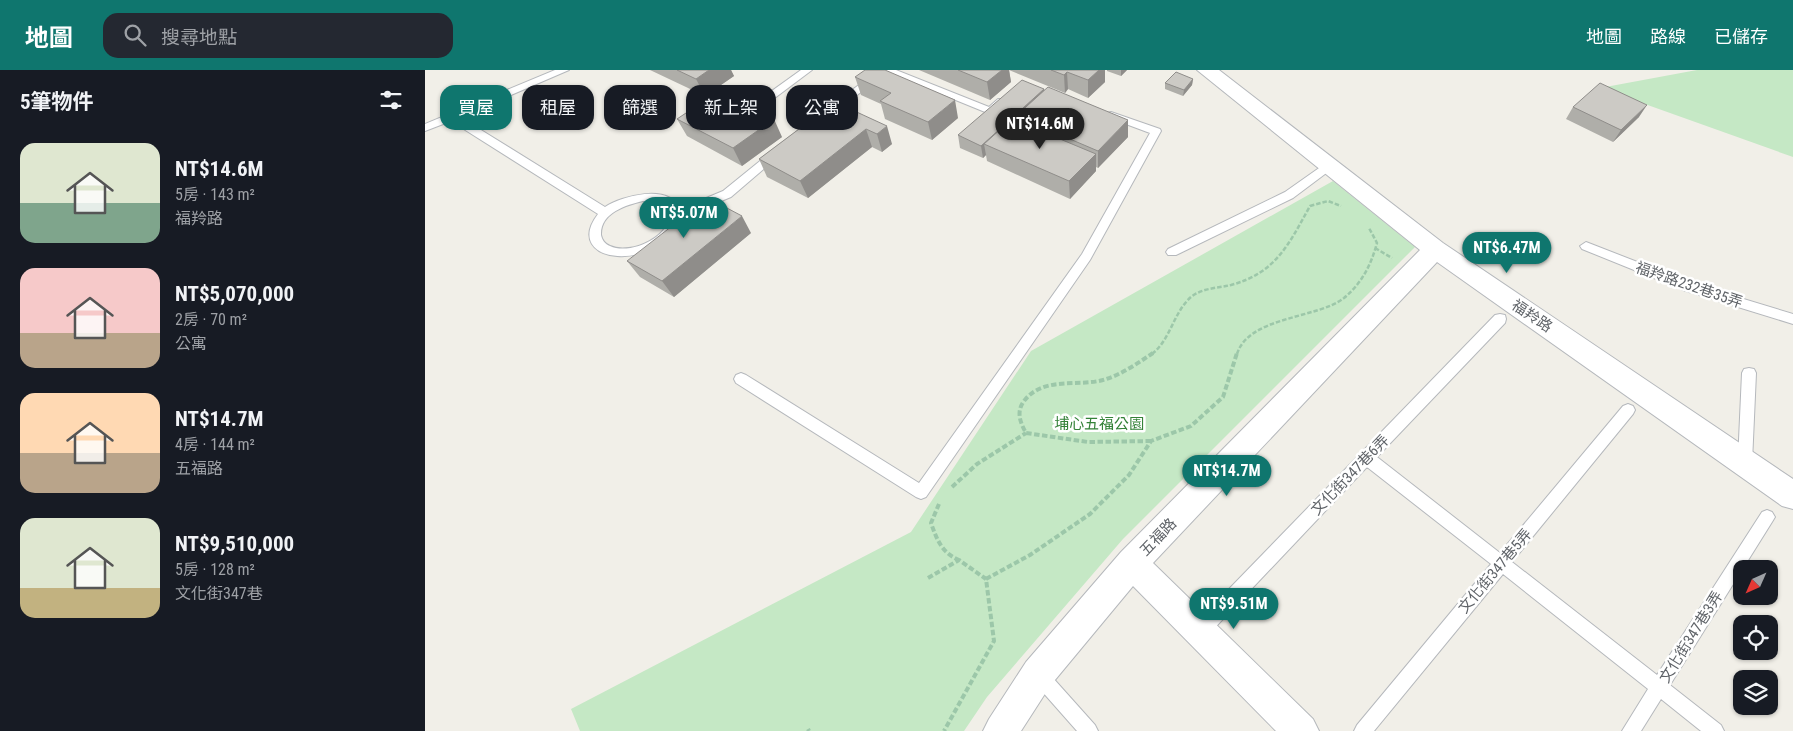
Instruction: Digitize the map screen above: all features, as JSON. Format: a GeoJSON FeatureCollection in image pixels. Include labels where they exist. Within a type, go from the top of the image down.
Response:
{"type":"FeatureCollection","features":[{"type":"Feature","properties":{"kind":"street","name":"福羚路"},"geometry":{"type":"LineString","coordinates":[[1207,70],[1435,249],[1793,496]]}},
{"type":"Feature","properties":{"kind":"street","name":"五福路"},"geometry":{"type":"LineString","coordinates":[[1001,731],[1037,674],[1132,563],[1435,249]]}},
{"type":"Feature","properties":{"kind":"street"},"geometry":{"type":"LineString","coordinates":[[1132,563],[1301,731]]}},
{"type":"Feature","properties":{"kind":"lane"},"geometry":{"type":"LineString","coordinates":[[512,91],[564,70]]}},
{"type":"Feature","properties":{"kind":"lane"},"geometry":{"type":"LineString","coordinates":[[776,93],[807,70]]}},
{"type":"Feature","properties":{"kind":"lane"},"geometry":{"type":"LineString","coordinates":[[858,90],[885,70],[990,111],[1010,94]]}},
{"type":"Feature","properties":{"kind":"lane"},"geometry":{"type":"LineString","coordinates":[[741,379],[921,492],[1086,257],[1156,131],[1103,112]]}},
{"type":"Feature","properties":{"kind":"lane"},"geometry":{"type":"LineString","coordinates":[[425,128],[440,121]]}},
{"type":"Feature","properties":{"kind":"lane"},"geometry":{"type":"LineString","coordinates":[[474,130],[605,213]]}},
{"type":"Feature","properties":{"kind":"lane"},"geometry":{"type":"LineString","coordinates":[[677,215],[727,194],[781,150]]}},
{"type":"Feature","properties":{"kind":"lane"},"geometry":{"type":"LineString","coordinates":[[1172,252],[1289,195],[1329,166]]}},
{"type":"Feature","properties":{"kind":"lane"},"geometry":{"type":"LineString","coordinates":[[643,197],[667,201],[674,207],[677,215],[670,233],[660,241],[648,248],[621,254],[609,252],[600,247],[595,240],[594,231],[605,213],[630,200],[643,197]]}},
{"type":"Feature","properties":{"kind":"lane","name":"福羚路232巷35弄"},"geometry":{"type":"LineString","coordinates":[[1586,246],[1690,288],[1793,319]]}},
{"type":"Feature","properties":{"kind":"lane","name":"文化街347巷6弄"},"geometry":{"type":"LineString","coordinates":[[1200,631],[1500,319]]}},
{"type":"Feature","properties":{"kind":"lane"},"geometry":{"type":"LineString","coordinates":[[1745,462],[1749,373]]}},
{"type":"Feature","properties":{"kind":"lane","name":"文化街347巷5弄"},"geometry":{"type":"LineString","coordinates":[[1363,731],[1628,410]]}},
{"type":"Feature","properties":{"kind":"lane"},"geometry":{"type":"LineString","coordinates":[[1367,458],[1715,731]]}},
{"type":"Feature","properties":{"kind":"lane","name":"文化街347巷3弄"},"geometry":{"type":"LineString","coordinates":[[1631,731],[1767,517]]}},
{"type":"Feature","properties":{"kind":"lane"},"geometry":{"type":"LineString","coordinates":[[1037,674],[1089,731]]}},
{"type":"Feature","properties":{"kind":"path"},"geometry":{"type":"LineString","coordinates":[[1026,433],[1017,419],[1018,411],[1027,396],[1045,386],[1103,380],[1127,369],[1155,352],[1171,332],[1179,312],[1191,297],[1207,288],[1231,284],[1255,276],[1276,263],[1290,243],[1310,206],[1328,201],[1347,208]]}},
{"type":"Feature","properties":{"kind":"path"},"geometry":{"type":"LineString","coordinates":[[947,493],[965,472],[987,455],[1026,433],[1064,440],[1117,444],[1151,441],[1191,426],[1223,397],[1239,347],[1257,331],[1293,316],[1321,309],[1343,300],[1361,280],[1371,264],[1377,243],[1367,224]]}},
{"type":"Feature","properties":{"kind":"path"},"geometry":{"type":"LineString","coordinates":[[986,578],[1030,555],[1090,514],[1129,475],[1151,441]]}},
{"type":"Feature","properties":{"kind":"path"},"geometry":{"type":"LineString","coordinates":[[941,500],[931,523],[939,546],[949,556],[959,560],[986,578],[994,641],[944,731]]}},
{"type":"Feature","properties":{"kind":"path"},"geometry":{"type":"LineString","coordinates":[[928,578],[959,560]]}},
{"type":"Feature","properties":{"kind":"green space"},"geometry":{"type":"Polygon","coordinates":[[[1697,70],[1793,70],[1793,157],[1600,88],[1697,70]]]}},
{"type":"Feature","properties":{"kind":"green space","name":"埔心五福公園"},"geometry":{"type":"Polygon","coordinates":[[[1333,181],[1415,247],[1123,539],[987,697],[964,731],[580,731],[571,709],[911,532],[1031,351],[1333,181]]]}},
{"type":"Feature","properties":{"kind":"building"},"geometry":{"type":"Polygon","coordinates":[[[677,70],[709,70],[696,79],[677,70]]]}},
{"type":"Feature","properties":{"kind":"building"},"geometry":{"type":"Polygon","coordinates":[[[865,70],[885,70],[955,100],[928,122],[880,101],[891,93],[855,77],[865,70]]]}},
{"type":"Feature","properties":{"kind":"building"},"geometry":{"type":"Polygon","coordinates":[[[958,70],[1002,70],[987,82],[958,70]]]}},
{"type":"Feature","properties":{"kind":"building"},"geometry":{"type":"Polygon","coordinates":[[[1051,70],[1099,70],[1088,80],[1067,72],[1064,75],[1051,70]]]}},
{"type":"Feature","properties":{"kind":"building"},"geometry":{"type":"Polygon","coordinates":[[[1176,72],[1193,79],[1184,90],[1165,83],[1176,72]]]}},
{"type":"Feature","properties":{"kind":"building"},"geometry":{"type":"Polygon","coordinates":[[[1022,80],[1044,89],[981,146],[958,135],[1022,80]]]}},
{"type":"Feature","properties":{"kind":"building"},"geometry":{"type":"Polygon","coordinates":[[[1600,83],[1647,105],[1621,130],[1573,107],[1600,83]]]}},
{"type":"Feature","properties":{"kind":"building"},"geometry":{"type":"Polygon","coordinates":[[[1048,87],[1128,120],[1098,151],[1016,116],[1048,87]]]}},
{"type":"Feature","properties":{"kind":"building"},"geometry":{"type":"Polygon","coordinates":[[[686,113],[686,124],[677,119],[686,113]]]}},
{"type":"Feature","properties":{"kind":"building"},"geometry":{"type":"Polygon","coordinates":[[[858,113],[887,126],[877,134],[866,129],[800,181],[759,159],[798,130],[858,130],[858,113]]]}},
{"type":"Feature","properties":{"kind":"building"},"geometry":{"type":"Polygon","coordinates":[[[1012,119],[1096,154],[1069,181],[984,144],[1012,119]]]}},
{"type":"Feature","properties":{"kind":"building"},"geometry":{"type":"Polygon","coordinates":[[[698,130],[758,130],[733,148],[698,130]]]}},
{"type":"Feature","properties":{"kind":"building"},"geometry":{"type":"Polygon","coordinates":[[[708,198],[742,216],[662,281],[627,261],[708,198]]]}}]}
